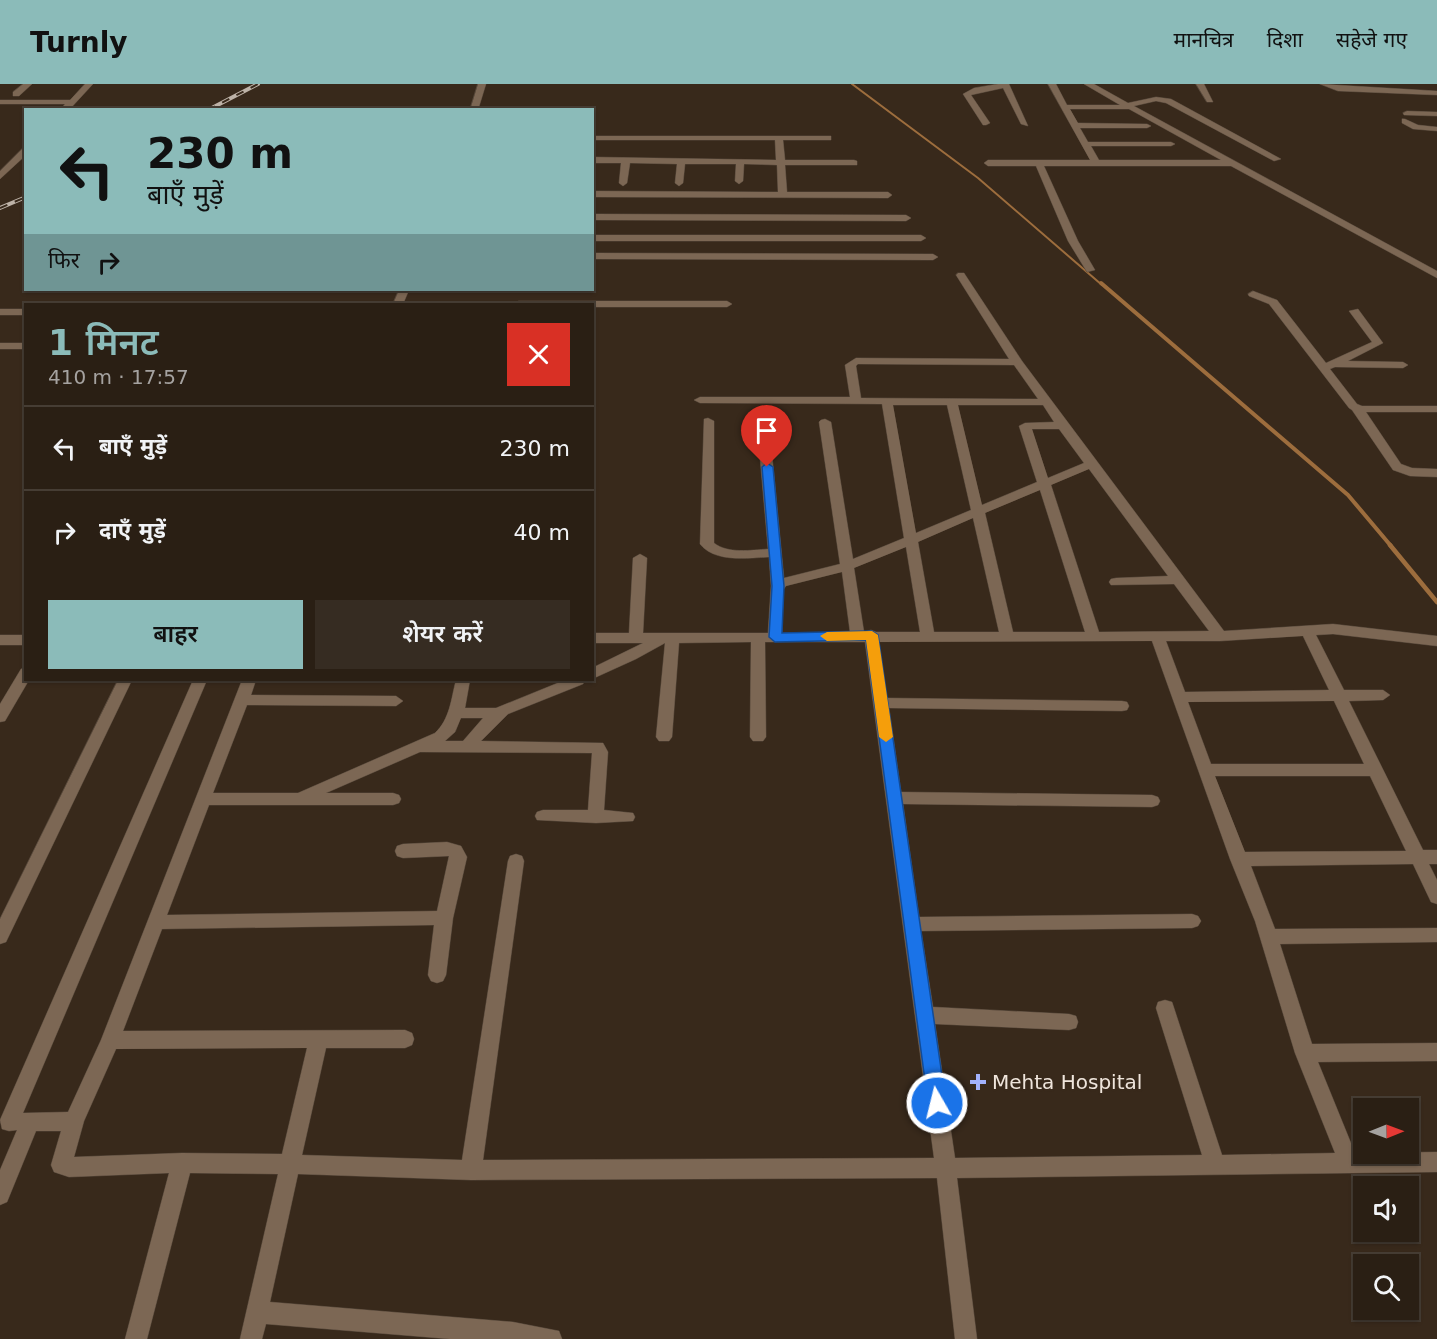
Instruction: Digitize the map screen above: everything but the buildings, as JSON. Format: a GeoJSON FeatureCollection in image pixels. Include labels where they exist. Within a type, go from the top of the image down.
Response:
{"type":"FeatureCollection","features":[{"type":"Feature","properties":{"kind":"street"},"geometry":{"type":"LineString","coordinates":[[16,94],[28,84]]}},
{"type":"Feature","properties":{"kind":"street"},"geometry":{"type":"LineString","coordinates":[[66,108],[89,84]]}},
{"type":"Feature","properties":{"kind":"street"},"geometry":{"type":"LineString","coordinates":[[475,108],[482,84]]}},
{"type":"Feature","properties":{"kind":"street"},"geometry":{"type":"LineString","coordinates":[[986,123],[967,94],[1005,84],[1025,124]]}},
{"type":"Feature","properties":{"kind":"street"},"geometry":{"type":"LineString","coordinates":[[1052,84],[1096,163]]}},
{"type":"Feature","properties":{"kind":"street"},"geometry":{"type":"LineString","coordinates":[[1088,84],[1437,275]]}},
{"type":"Feature","properties":{"kind":"street"},"geometry":{"type":"LineString","coordinates":[[1200,84],[1210,100]]}},
{"type":"Feature","properties":{"kind":"street"},"geometry":{"type":"LineString","coordinates":[[1324,84],[1338,89],[1437,93]]}},
{"type":"Feature","properties":{"kind":"street"},"geometry":{"type":"LineString","coordinates":[[1396,84],[1405,93]]}},
{"type":"Feature","properties":{"kind":"street"},"geometry":{"type":"LineString","coordinates":[[1063,107],[1130,106],[1156,99],[1168,101],[1277,159]]}},
{"type":"Feature","properties":{"kind":"street"},"geometry":{"type":"LineString","coordinates":[[0,102],[71,102]]}},
{"type":"Feature","properties":{"kind":"street"},"geometry":{"type":"LineString","coordinates":[[1437,114],[1406,117],[1416,127],[1437,129]]}},
{"type":"Feature","properties":{"kind":"street"},"geometry":{"type":"LineString","coordinates":[[1073,125],[1147,126]]}},
{"type":"Feature","properties":{"kind":"street"},"geometry":{"type":"LineString","coordinates":[[594,138],[828,138]]}},
{"type":"Feature","properties":{"kind":"street"},"geometry":{"type":"LineString","coordinates":[[666,138],[666,161]]}},
{"type":"Feature","properties":{"kind":"street"},"geometry":{"type":"LineString","coordinates":[[779,138],[783,195]]}},
{"type":"Feature","properties":{"kind":"street"},"geometry":{"type":"LineString","coordinates":[[1084,144],[1172,144]]}},
{"type":"Feature","properties":{"kind":"street"},"geometry":{"type":"LineString","coordinates":[[0,176],[24,152]]}},
{"type":"Feature","properties":{"kind":"street"},"geometry":{"type":"LineString","coordinates":[[0,158],[17,158]]}},
{"type":"Feature","properties":{"kind":"street"},"geometry":{"type":"LineString","coordinates":[[594,160],[854,163]]}},
{"type":"Feature","properties":{"kind":"street"},"geometry":{"type":"LineString","coordinates":[[623,183],[626,160]]}},
{"type":"Feature","properties":{"kind":"street"},"geometry":{"type":"LineString","coordinates":[[679,183],[681,161]]}},
{"type":"Feature","properties":{"kind":"street"},"geometry":{"type":"LineString","coordinates":[[739,181],[740,162]]}},
{"type":"Feature","properties":{"kind":"street"},"geometry":{"type":"LineString","coordinates":[[988,163],[1234,163]]}},
{"type":"Feature","properties":{"kind":"street"},"geometry":{"type":"LineString","coordinates":[[1040,163],[1073,241],[1090,270]]}},
{"type":"Feature","properties":{"kind":"street"},"geometry":{"type":"LineString","coordinates":[[594,194],[888,195]]}},
{"type":"Feature","properties":{"kind":"street"},"geometry":{"type":"LineString","coordinates":[[743,194],[743,218]]}},
{"type":"Feature","properties":{"kind":"street"},"geometry":{"type":"LineString","coordinates":[[594,217],[906,218]]}},
{"type":"Feature","properties":{"kind":"street"},"geometry":{"type":"LineString","coordinates":[[698,238],[699,218]]}},
{"type":"Feature","properties":{"kind":"street"},"geometry":{"type":"LineString","coordinates":[[874,218],[877,238]]}},
{"type":"Feature","properties":{"kind":"street"},"geometry":{"type":"LineString","coordinates":[[594,238],[921,238]]}},
{"type":"Feature","properties":{"kind":"street"},"geometry":{"type":"LineString","coordinates":[[669,257],[670,238]]}},
{"type":"Feature","properties":{"kind":"street"},"geometry":{"type":"LineString","coordinates":[[818,257],[853,238]]}},
{"type":"Feature","properties":{"kind":"street"},"geometry":{"type":"LineString","coordinates":[[594,256],[933,257]]}},
{"type":"Feature","properties":{"kind":"street"},"geometry":{"type":"LineString","coordinates":[[960,275],[1045,402],[1220,636]]}},
{"type":"Feature","properties":{"kind":"street"},"geometry":{"type":"LineString","coordinates":[[1252,294],[1273,302],[1329,366],[1348,402],[1357,408],[1397,467],[1410,472],[1437,473]]}},
{"type":"Feature","properties":{"kind":"street"},"geometry":{"type":"LineString","coordinates":[[594,304],[727,304]]}},
{"type":"Feature","properties":{"kind":"street"},"geometry":{"type":"LineString","coordinates":[[1329,366],[1378,343],[1354,310]]}},
{"type":"Feature","properties":{"kind":"street"},"geometry":{"type":"LineString","coordinates":[[0,312],[24,312]]}},
{"type":"Feature","properties":{"kind":"street"},"geometry":{"type":"LineString","coordinates":[[0,346],[24,346]]}},
{"type":"Feature","properties":{"kind":"street"},"geometry":{"type":"LineString","coordinates":[[856,402],[850,365],[856,361],[1017,362]]}},
{"type":"Feature","properties":{"kind":"street"},"geometry":{"type":"LineString","coordinates":[[1329,366],[1403,365]]}},
{"type":"Feature","properties":{"kind":"street"},"geometry":{"type":"LineString","coordinates":[[700,400],[1045,402]]}},
{"type":"Feature","properties":{"kind":"street"},"geometry":{"type":"LineString","coordinates":[[887,402],[928,636]]}},
{"type":"Feature","properties":{"kind":"street"},"geometry":{"type":"LineString","coordinates":[[952,402],[1007,636]]}},
{"type":"Feature","properties":{"kind":"street"},"geometry":{"type":"LineString","coordinates":[[1357,408],[1437,409]]}},
{"type":"Feature","properties":{"kind":"street"},"geometry":{"type":"LineString","coordinates":[[708,421],[707,544],[715,551],[724,553],[775,552]]}},
{"type":"Feature","properties":{"kind":"street"},"geometry":{"type":"LineString","coordinates":[[825,422],[846,567],[880,703],[895,798],[946,1168],[966,1339]]}},
{"type":"Feature","properties":{"kind":"street"},"geometry":{"type":"LineString","coordinates":[[764,424],[778,586],[775,637]]}},
{"type":"Feature","properties":{"kind":"street"},"geometry":{"type":"LineString","coordinates":[[1062,425],[1025,426],[1094,637]]}},
{"type":"Feature","properties":{"kind":"street"},"geometry":{"type":"LineString","coordinates":[[778,586],[785,581],[846,567],[1091,464]]}},
{"type":"Feature","properties":{"kind":"street"},"geometry":{"type":"LineString","coordinates":[[636,638],[640,558]]}},
{"type":"Feature","properties":{"kind":"street"},"geometry":{"type":"LineString","coordinates":[[1116,582],[1178,580]]}},
{"type":"Feature","properties":{"kind":"street"},"geometry":{"type":"LineString","coordinates":[[1307,630],[1437,897]]}},
{"type":"Feature","properties":{"kind":"street"},"geometry":{"type":"LineString","coordinates":[[594,638],[1158,637],[1348,630],[1437,641]]}},
{"type":"Feature","properties":{"kind":"street"},"geometry":{"type":"LineString","coordinates":[[758,637],[758,737]]}},
{"type":"Feature","properties":{"kind":"street"},"geometry":{"type":"LineString","coordinates":[[1158,637],[1205,770],[1269,937],[1305,1053],[1338,1131],[1349,1164]]}},
{"type":"Feature","properties":{"kind":"street"},"geometry":{"type":"LineString","coordinates":[[594,673],[666,638]]}},
{"type":"Feature","properties":{"kind":"street"},"geometry":{"type":"LineString","coordinates":[[664,737],[666,638]]}},
{"type":"Feature","properties":{"kind":"street"},"geometry":{"type":"LineString","coordinates":[[0,640],[24,640]]}},
{"type":"Feature","properties":{"kind":"street"},"geometry":{"type":"LineString","coordinates":[[0,717],[24,677]]}},
{"type":"Feature","properties":{"kind":"street"},"geometry":{"type":"LineString","coordinates":[[0,937],[125,681]]}},
{"type":"Feature","properties":{"kind":"street"},"geometry":{"type":"LineString","coordinates":[[74,1121],[4,1122],[200,681]]}},
{"type":"Feature","properties":{"kind":"street"},"geometry":{"type":"LineString","coordinates":[[249,681],[157,922],[110,1040],[74,1121],[61,1165],[69,1167],[182,1163],[289,1164],[471,1170],[1216,1166],[1437,1162]]}},
{"type":"Feature","properties":{"kind":"street"},"geometry":{"type":"LineString","coordinates":[[298,798],[420,747],[446,733],[453,723],[464,681]]}},
{"type":"Feature","properties":{"kind":"street"},"geometry":{"type":"LineString","coordinates":[[456,713],[498,713],[576,681]]}},
{"type":"Feature","properties":{"kind":"street"},"geometry":{"type":"LineString","coordinates":[[1178,697],[1383,695]]}},
{"type":"Feature","properties":{"kind":"street"},"geometry":{"type":"LineString","coordinates":[[240,700],[396,701]]}},
{"type":"Feature","properties":{"kind":"street"},"geometry":{"type":"LineString","coordinates":[[880,703],[1122,706]]}},
{"type":"Feature","properties":{"kind":"street"},"geometry":{"type":"LineString","coordinates":[[467,747],[498,713]]}},
{"type":"Feature","properties":{"kind":"street"},"geometry":{"type":"LineString","coordinates":[[420,747],[598,747],[600,752],[596,817]]}},
{"type":"Feature","properties":{"kind":"street"},"geometry":{"type":"LineString","coordinates":[[1205,770],[1375,770]]}},
{"type":"Feature","properties":{"kind":"street"},"geometry":{"type":"LineString","coordinates":[[895,798],[1152,801]]}},
{"type":"Feature","properties":{"kind":"street"},"geometry":{"type":"LineString","coordinates":[[203,799],[393,799]]}},
{"type":"Feature","properties":{"kind":"street"},"geometry":{"type":"LineString","coordinates":[[543,816],[627,817]]}},
{"type":"Feature","properties":{"kind":"street"},"geometry":{"type":"LineString","coordinates":[[403,851],[447,849],[455,851],[459,856],[444,918],[437,975]]}},
{"type":"Feature","properties":{"kind":"street"},"geometry":{"type":"LineString","coordinates":[[1238,859],[1437,857]]}},
{"type":"Feature","properties":{"kind":"street"},"geometry":{"type":"LineString","coordinates":[[471,1170],[516,861]]}},
{"type":"Feature","properties":{"kind":"street"},"geometry":{"type":"LineString","coordinates":[[157,922],[444,918]]}},
{"type":"Feature","properties":{"kind":"street"},"geometry":{"type":"LineString","coordinates":[[913,924],[1192,921]]}},
{"type":"Feature","properties":{"kind":"street"},"geometry":{"type":"LineString","coordinates":[[1269,937],[1437,936]]}},
{"type":"Feature","properties":{"kind":"street"},"geometry":{"type":"LineString","coordinates":[[1165,1008],[1216,1166]]}},
{"type":"Feature","properties":{"kind":"street"},"geometry":{"type":"LineString","coordinates":[[925,1015],[1069,1023]]}},
{"type":"Feature","properties":{"kind":"street"},"geometry":{"type":"LineString","coordinates":[[251,1339],[318,1039]]}},
{"type":"Feature","properties":{"kind":"street"},"geometry":{"type":"LineString","coordinates":[[110,1040],[405,1039]]}},
{"type":"Feature","properties":{"kind":"street"},"geometry":{"type":"LineString","coordinates":[[1305,1053],[1437,1052]]}},
{"type":"Feature","properties":{"kind":"street"},"geometry":{"type":"LineString","coordinates":[[0,1195],[30,1122]]}},
{"type":"Feature","properties":{"kind":"street"},"geometry":{"type":"LineString","coordinates":[[136,1339],[182,1163]]}},
{"type":"Feature","properties":{"kind":"street"},"geometry":{"type":"LineString","coordinates":[[257,1312],[513,1333],[551,1339]]}},
{"type":"Feature","properties":{"kind":"waterway"},"geometry":{"type":"LineString","coordinates":[[852,84],[978,178],[1102,285]]}},
{"type":"Feature","properties":{"kind":"waterway"},"geometry":{"type":"LineString","coordinates":[[1101,283],[1348,495],[1391,546]]}},
{"type":"Feature","properties":{"kind":"waterway"},"geometry":{"type":"LineString","coordinates":[[1390,545],[1437,602]]}},
{"type":"Feature","properties":{"kind":"railway"},"geometry":{"type":"LineString","coordinates":[[212,108],[258,84]]}},
{"type":"Feature","properties":{"kind":"railway"},"geometry":{"type":"LineString","coordinates":[[0,208],[24,198]]}},
{"type":"Feature","properties":{"kind":"slow traffic"},"geometry":{"type":"LineString","coordinates":[[827,636],[872,635],[886,737]]}},
{"type":"Feature","properties":{"kind":"place","name":"Mehta Hospital"},"geometry":{"type":"Point","coordinates":[978,1082]}},
{"type":"Feature","properties":{"kind":"route"},"geometry":{"type":"LineString","coordinates":[[767,467],[778,586],[776,589],[775,637],[872,635],[937,1103]]}}]}
